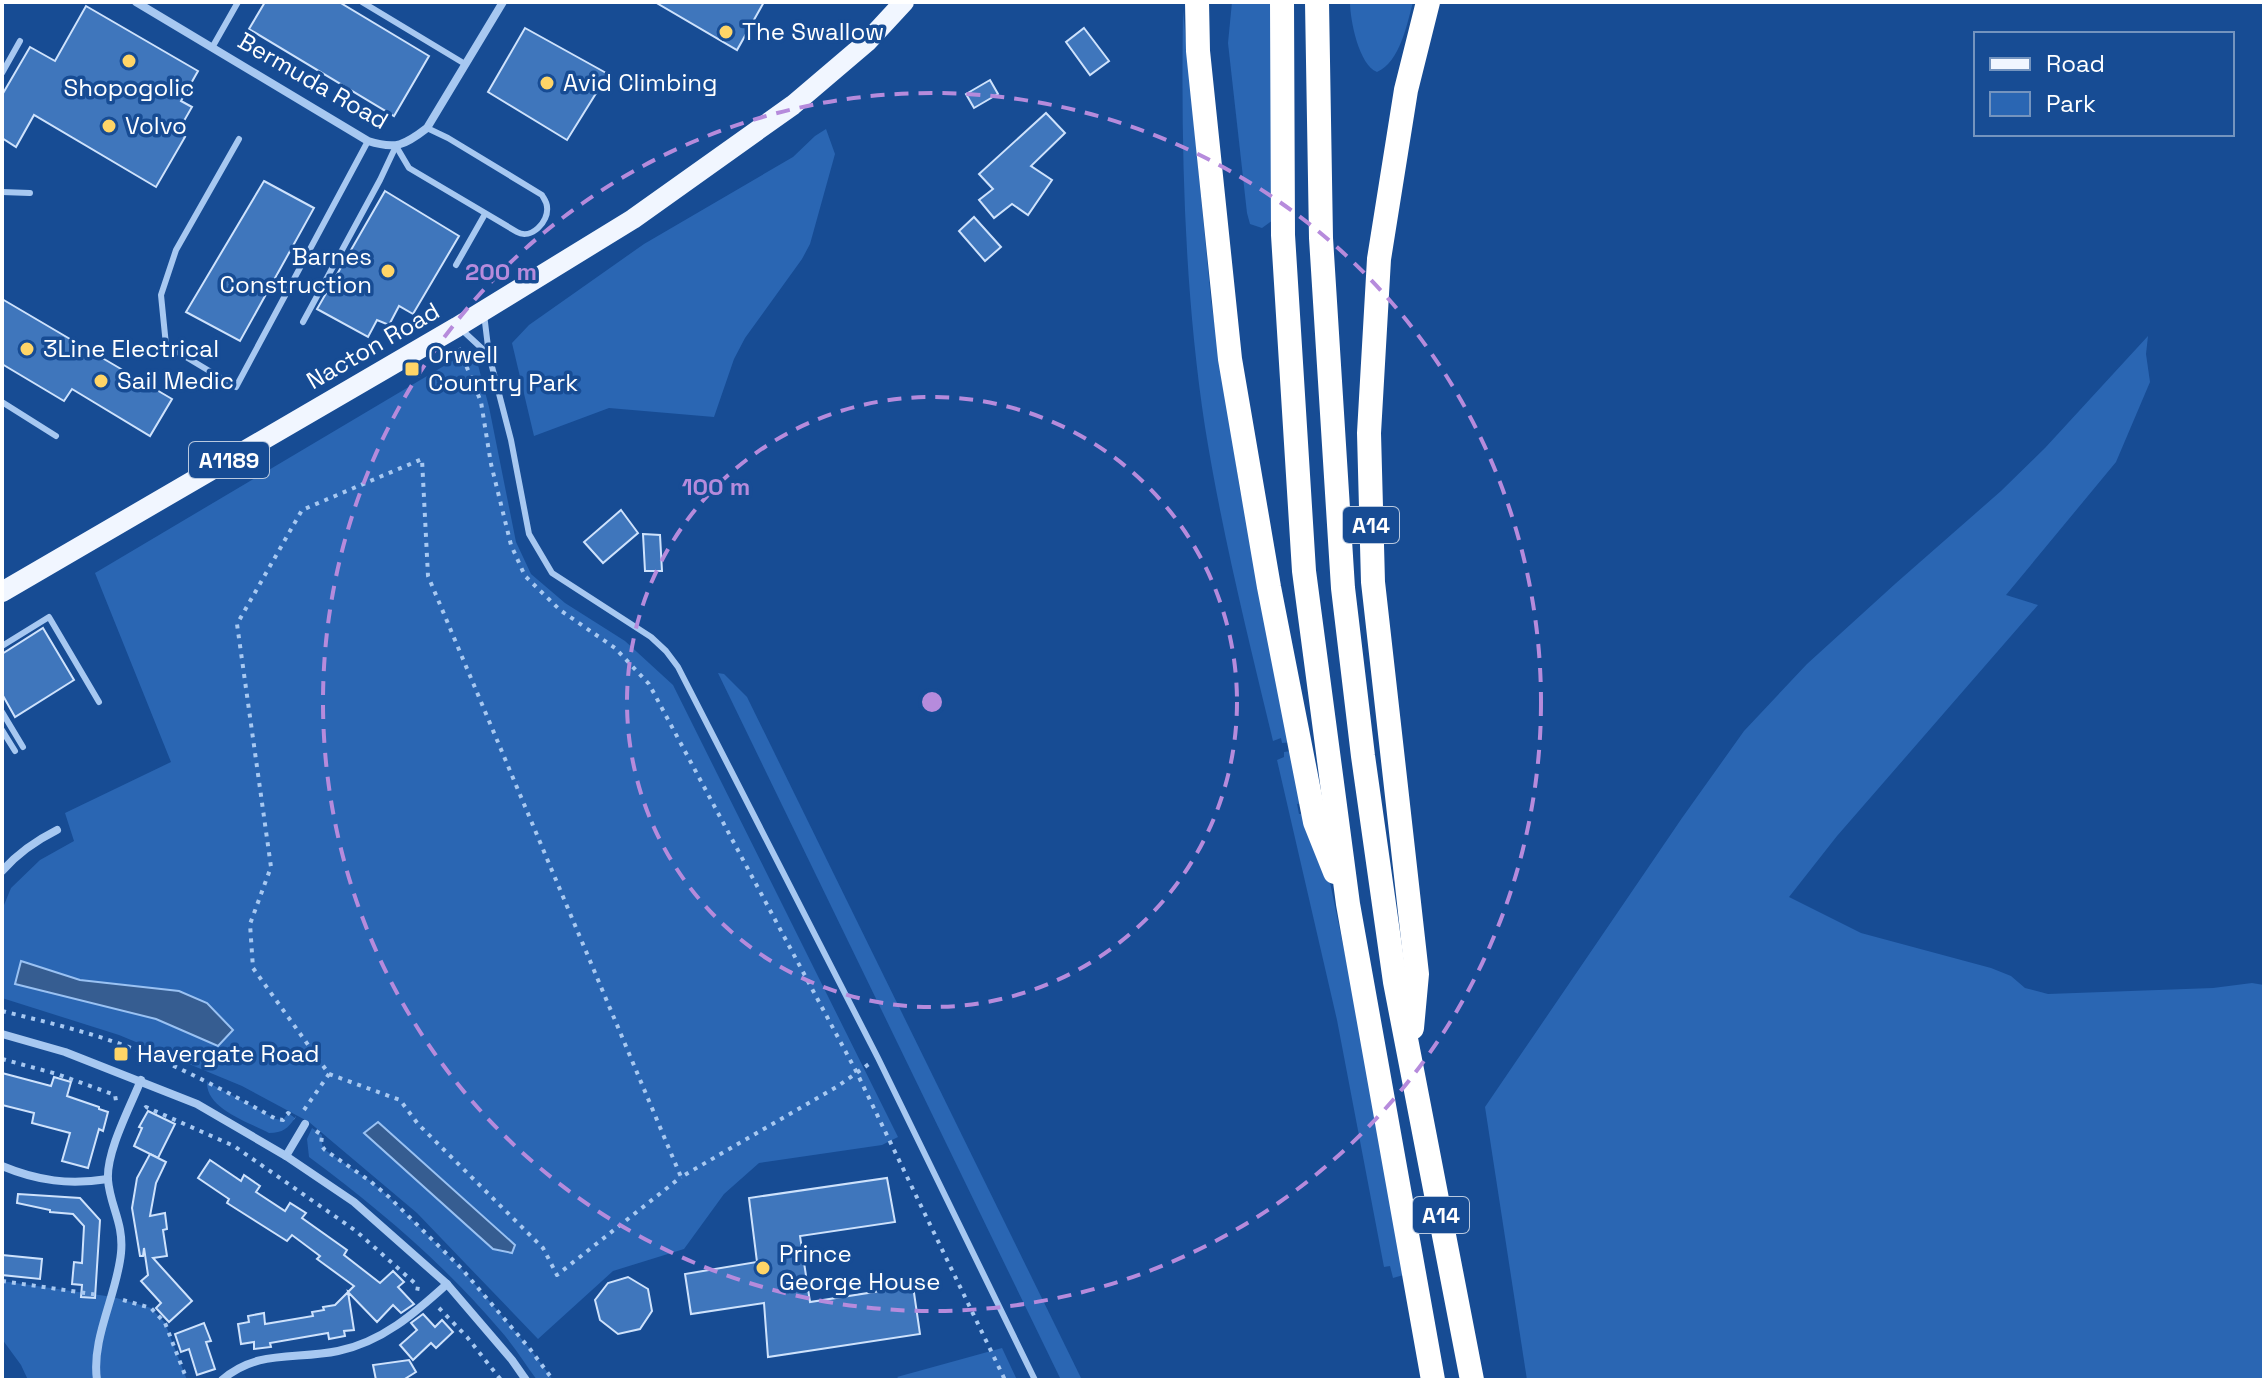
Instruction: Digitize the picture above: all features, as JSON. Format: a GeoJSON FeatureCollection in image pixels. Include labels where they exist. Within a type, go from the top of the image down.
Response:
{"type":"FeatureCollection","features":[{"type":"Feature","properties":{"kind":"highway","name":"A14"},"geometry":{"type":"LineString","coordinates":[[1197,2],[1198,51],[1230,359],[1269,587],[1315,822],[1348,904]]}},
{"type":"Feature","properties":{"kind":"highway","name":"A14"},"geometry":{"type":"LineString","coordinates":[[1282,2],[1283,235],[1304,571],[1348,904],[1433,1380]]}},
{"type":"Feature","properties":{"kind":"highway","name":"A14"},"geometry":{"type":"LineString","coordinates":[[1317,2],[1321,238],[1343,588],[1395,982],[1472,1380]]}},
{"type":"Feature","properties":{"kind":"highway","name":"A14"},"geometry":{"type":"LineString","coordinates":[[1410,1050],[1417,974],[1373,582],[1369,433],[1379,259],[1406,90],[1428,2]]}},
{"type":"Feature","properties":{"kind":"main road","name":"Nacton Road"},"geometry":{"type":"LineString","coordinates":[[2,592],[457,336],[484,311],[633,219],[793,105],[867,42],[904,2]]}},
{"type":"Feature","properties":{"kind":"street","name":"Bermuda Road"},"geometry":{"type":"LineString","coordinates":[[136,2],[368,141],[386,146],[409,141],[427,128],[503,2]]}},
{"type":"Feature","properties":{"kind":"street"},"geometry":{"type":"LineString","coordinates":[[2,871],[18,854],[57,830]]}},
{"type":"Feature","properties":{"kind":"street"},"geometry":{"type":"LineString","coordinates":[[2,1034],[65,1052],[197,1104],[286,1156],[354,1202],[447,1284],[526,1380]]}},
{"type":"Feature","properties":{"kind":"street"},"geometry":{"type":"LineString","coordinates":[[97,1380],[99,1342],[113,1297],[121,1254],[121,1229],[108,1179],[114,1147],[141,1080]]}},
{"type":"Feature","properties":{"kind":"street"},"geometry":{"type":"LineString","coordinates":[[286,1156],[301,1122]]}},
{"type":"Feature","properties":{"kind":"street"},"geometry":{"type":"LineString","coordinates":[[2,1166],[26,1176],[79,1184],[108,1179]]}},
{"type":"Feature","properties":{"kind":"street"},"geometry":{"type":"LineString","coordinates":[[222,1380],[235,1368],[256,1360],[339,1351],[380,1337],[447,1284]]}},
{"type":"Feature","properties":{"kind":"lane"},"geometry":{"type":"LineString","coordinates":[[213,46],[238,2]]}},
{"type":"Feature","properties":{"kind":"lane"},"geometry":{"type":"LineString","coordinates":[[362,2],[465,64]]}},
{"type":"Feature","properties":{"kind":"lane"},"geometry":{"type":"LineString","coordinates":[[2,73],[20,41]]}},
{"type":"Feature","properties":{"kind":"lane"},"geometry":{"type":"LineString","coordinates":[[396,146],[409,168],[523,236],[532,234],[545,219],[547,204],[542,195],[427,128]]}},
{"type":"Feature","properties":{"kind":"lane"},"geometry":{"type":"LineString","coordinates":[[239,139],[176,250],[161,295],[166,345],[236,387],[368,141]]}},
{"type":"Feature","properties":{"kind":"lane"},"geometry":{"type":"LineString","coordinates":[[303,322],[396,146]]}},
{"type":"Feature","properties":{"kind":"lane"},"geometry":{"type":"LineString","coordinates":[[2,192],[30,193]]}},
{"type":"Feature","properties":{"kind":"lane"},"geometry":{"type":"LineString","coordinates":[[456,265],[485,214]]}},
{"type":"Feature","properties":{"kind":"lane"},"geometry":{"type":"LineString","coordinates":[[484,311],[489,355],[511,440],[529,534],[552,573],[651,637],[678,667],[878,1058],[1035,1380]]}},
{"type":"Feature","properties":{"kind":"lane"},"geometry":{"type":"LineString","coordinates":[[457,336],[472,337],[489,355]]}},
{"type":"Feature","properties":{"kind":"lane"},"geometry":{"type":"LineString","coordinates":[[2,402],[56,436]]}},
{"type":"Feature","properties":{"kind":"lane"},"geometry":{"type":"LineString","coordinates":[[2,646],[49,617],[99,702]]}},
{"type":"Feature","properties":{"kind":"lane"},"geometry":{"type":"LineString","coordinates":[[2,712],[23,747]]}},
{"type":"Feature","properties":{"kind":"lane"},"geometry":{"type":"LineString","coordinates":[[2,730],[15,751]]}},
{"type":"Feature","properties":{"kind":"path"},"geometry":{"type":"LineString","coordinates":[[457,336],[481,402],[491,464],[511,545],[525,576],[560,610],[615,648],[649,684],[856,1071],[1005,1380]]}},
{"type":"Feature","properties":{"kind":"path"},"geometry":{"type":"LineString","coordinates":[[681,1177],[428,576],[422,459],[302,510],[237,624],[271,867],[250,924],[253,968],[329,1074],[400,1100],[418,1124],[543,1248],[557,1275],[681,1177],[838,1086],[878,1058]]}},
{"type":"Feature","properties":{"kind":"path"},"geometry":{"type":"LineString","coordinates":[[2,1059],[57,1074],[115,1095],[117,1109],[127,1115],[140,1116],[146,1107],[234,1146],[356,1231],[418,1286],[416,1303],[420,1308],[426,1312],[437,1305],[501,1380]]}},
{"type":"Feature","properties":{"kind":"path"},"geometry":{"type":"LineString","coordinates":[[301,1122],[329,1074]]}},
{"type":"Feature","properties":{"kind":"path"},"geometry":{"type":"LineString","coordinates":[[2,1281],[113,1297],[151,1308],[165,1323],[187,1380]]}},
{"type":"Feature","properties":{"kind":"green space"},"geometry":{"type":"Polygon","coordinates":[[[1232,2],[1276,2],[1277,217],[1262,228],[1250,224],[1247,213],[1228,43],[1232,2]]]}},
{"type":"Feature","properties":{"kind":"green space"},"geometry":{"type":"Polygon","coordinates":[[[1350,2],[1413,2],[1397,51],[1377,72],[1365,61],[1361,52],[1350,2]]]}},
{"type":"Feature","properties":{"kind":"green space"},"geometry":{"type":"Polygon","coordinates":[[[1183,10],[1211,300],[1240,490],[1313,801],[1384,1141],[1407,1274],[1393,1278],[1390,1266],[1384,1267],[1337,1020],[1277,760],[1284,757],[1284,752],[1291,751],[1303,803],[1297,804],[1299,814],[1310,813],[1294,742],[1282,743],[1281,738],[1273,741],[1227,546],[1205,427],[1192,323],[1185,219],[1183,10]]]}},
{"type":"Feature","properties":{"kind":"green space"},"geometry":{"type":"Polygon","coordinates":[[[826,129],[835,154],[810,244],[745,338],[734,359],[714,417],[609,408],[534,436],[512,343],[529,325],[644,244],[793,157],[826,129]]]}},
{"type":"Feature","properties":{"kind":"green space"},"geometry":{"type":"Polygon","coordinates":[[[2148,336],[2146,354],[2150,382],[2116,462],[2006,595],[2038,605],[1837,836],[1789,897],[1861,933],[1991,968],[2011,976],[2025,988],[2048,994],[2213,988],[2252,983],[2264,985],[2264,1380],[1527,1380],[1485,1107],[1744,731],[1807,664],[2045,448],[2148,336]]]}},
{"type":"Feature","properties":{"kind":"green space"},"geometry":{"type":"Polygon","coordinates":[[[454,360],[477,361],[516,542],[531,574],[565,603],[625,641],[673,685],[898,1137],[882,1145],[759,1163],[724,1194],[684,1249],[613,1271],[538,1339],[417,1213],[309,1122],[242,1086],[119,1035],[2,998],[2,910],[11,888],[40,860],[74,841],[65,813],[171,762],[95,573],[454,360]]]}},
{"type":"Feature","properties":{"kind":"green space"},"geometry":{"type":"Polygon","coordinates":[[[718,673],[724,674],[747,697],[1082,1380],[1061,1380],[718,673]]]}},
{"type":"Feature","properties":{"kind":"green space"},"geometry":{"type":"Polygon","coordinates":[[[207,1082],[276,1119],[283,1120],[288,1113],[295,1118],[285,1129],[269,1133],[221,1107],[213,1100],[207,1082]]]}},
{"type":"Feature","properties":{"kind":"green space"},"geometry":{"type":"Polygon","coordinates":[[[312,1128],[322,1135],[325,1150],[389,1197],[461,1268],[553,1380],[537,1380],[500,1330],[433,1260],[385,1217],[309,1157],[307,1139],[312,1128]]]}},
{"type":"Feature","properties":{"kind":"green space"},"geometry":{"type":"Polygon","coordinates":[[[2,1281],[113,1297],[151,1308],[165,1323],[187,1380],[28,1380],[2,1339],[2,1281]]]}},
{"type":"Feature","properties":{"kind":"green space"},"geometry":{"type":"Polygon","coordinates":[[[1002,1348],[1017,1380],[901,1380],[897,1377],[1002,1348]]]}},
{"type":"Feature","properties":{"kind":"shaded area"},"geometry":{"type":"Polygon","coordinates":[[[21,961],[80,980],[179,991],[207,1003],[233,1030],[218,1046],[156,1019],[15,984],[21,961]]]}},
{"type":"Feature","properties":{"kind":"shaded area"},"geometry":{"type":"Polygon","coordinates":[[[378,1122],[515,1245],[512,1253],[493,1249],[364,1133],[378,1122]]]}},
{"type":"Feature","properties":{"kind":"building"},"geometry":{"type":"Polygon","coordinates":[[[265,2],[339,2],[429,56],[394,116],[249,29],[265,2]]]}},
{"type":"Feature","properties":{"kind":"building","name":"The Swallow"},"geometry":{"type":"Polygon","coordinates":[[[655,2],[764,2],[737,50],[655,2]]]}},
{"type":"Feature","properties":{"kind":"building"},"geometry":{"type":"Polygon","coordinates":[[[86,6],[198,71],[181,101],[192,107],[177,133],[185,137],[156,187],[34,115],[16,147],[2,138],[2,95],[30,47],[55,61],[86,6]]]}},
{"type":"Feature","properties":{"kind":"building","name":"Avid Climbing"},"geometry":{"type":"Polygon","coordinates":[[[525,28],[608,74],[567,140],[488,92],[525,28]]]}},
{"type":"Feature","properties":{"kind":"building"},"geometry":{"type":"Polygon","coordinates":[[[1084,28],[1109,61],[1090,75],[1066,42],[1084,28]]]}},
{"type":"Feature","properties":{"kind":"building"},"geometry":{"type":"Polygon","coordinates":[[[990,80],[998,94],[974,108],[966,94],[990,80]]]}},
{"type":"Feature","properties":{"kind":"building"},"geometry":{"type":"Polygon","coordinates":[[[1046,113],[1065,133],[1031,166],[1052,180],[1028,215],[1012,204],[994,218],[979,200],[993,189],[979,174],[1046,113]]]}},
{"type":"Feature","properties":{"kind":"building"},"geometry":{"type":"Polygon","coordinates":[[[264,181],[314,208],[240,341],[186,312],[264,181]]]}},
{"type":"Feature","properties":{"kind":"building","name":"Barnes Construction"},"geometry":{"type":"Polygon","coordinates":[[[385,191],[459,236],[413,314],[399,306],[389,325],[377,320],[368,337],[317,309],[385,191]]]}},
{"type":"Feature","properties":{"kind":"building"},"geometry":{"type":"Polygon","coordinates":[[[974,217],[1001,247],[985,261],[959,231],[974,217]]]}},
{"type":"Feature","properties":{"kind":"building"},"geometry":{"type":"Polygon","coordinates":[[[2,299],[172,399],[150,436],[72,389],[64,401],[2,364],[2,299]]]}},
{"type":"Feature","properties":{"kind":"building"},"geometry":{"type":"Polygon","coordinates":[[[621,510],[638,533],[603,563],[584,542],[621,510]]]}},
{"type":"Feature","properties":{"kind":"building"},"geometry":{"type":"Polygon","coordinates":[[[643,534],[660,535],[662,571],[645,571],[643,534]]]}},
{"type":"Feature","properties":{"kind":"building"},"geometry":{"type":"Polygon","coordinates":[[[43,628],[74,680],[15,717],[2,694],[2,654],[43,628]]]}},
{"type":"Feature","properties":{"kind":"building"},"geometry":{"type":"Polygon","coordinates":[[[2,1073],[51,1086],[54,1077],[71,1082],[67,1096],[108,1112],[103,1131],[99,1129],[88,1168],[62,1161],[70,1133],[32,1123],[34,1113],[2,1105],[2,1073]]]}},
{"type":"Feature","properties":{"kind":"building"},"geometry":{"type":"Polygon","coordinates":[[[148,1111],[175,1124],[158,1158],[134,1146],[142,1128],[139,1127],[148,1111]]]}},
{"type":"Feature","properties":{"kind":"building"},"geometry":{"type":"Polygon","coordinates":[[[150,1154],[166,1162],[156,1183],[150,1216],[165,1213],[167,1229],[163,1230],[167,1256],[153,1258],[192,1301],[169,1322],[156,1308],[161,1303],[141,1281],[148,1275],[144,1248],[143,1256],[140,1256],[132,1208],[137,1178],[150,1154]]]}},
{"type":"Feature","properties":{"kind":"building"},"geometry":{"type":"Polygon","coordinates":[[[210,1160],[241,1181],[244,1175],[260,1186],[256,1192],[285,1211],[290,1203],[306,1213],[302,1218],[347,1250],[344,1255],[380,1283],[393,1271],[404,1282],[398,1287],[414,1304],[401,1313],[393,1305],[377,1322],[348,1292],[354,1286],[317,1259],[320,1256],[292,1235],[287,1241],[227,1203],[229,1199],[198,1178],[210,1160]]]}},
{"type":"Feature","properties":{"kind":"building","name":"Prince George House"},"geometry":{"type":"Polygon","coordinates":[[[887,1178],[895,1222],[800,1236],[810,1302],[913,1286],[920,1334],[768,1357],[764,1303],[691,1314],[685,1274],[757,1262],[749,1198],[887,1178]]]}},
{"type":"Feature","properties":{"kind":"building"},"geometry":{"type":"Polygon","coordinates":[[[18,1194],[80,1198],[100,1220],[95,1298],[81,1297],[82,1285],[72,1284],[74,1262],[82,1263],[84,1226],[73,1214],[50,1212],[17,1203],[18,1194]]]}},
{"type":"Feature","properties":{"kind":"building"},"geometry":{"type":"Polygon","coordinates":[[[2,1255],[42,1259],[40,1279],[2,1275],[2,1255]]]}},
{"type":"Feature","properties":{"kind":"building"},"geometry":{"type":"Polygon","coordinates":[[[628,1277],[648,1289],[652,1311],[640,1329],[618,1334],[600,1320],[595,1300],[608,1283],[628,1277]]]}},
{"type":"Feature","properties":{"kind":"building"},"geometry":{"type":"Polygon","coordinates":[[[348,1292],[354,1330],[344,1331],[345,1336],[329,1339],[328,1333],[270,1343],[271,1347],[254,1349],[254,1342],[241,1344],[238,1324],[249,1322],[248,1316],[264,1313],[265,1324],[313,1316],[312,1312],[335,1305],[348,1292]]]}},
{"type":"Feature","properties":{"kind":"building"},"geometry":{"type":"Polygon","coordinates":[[[423,1314],[435,1327],[442,1320],[453,1332],[436,1348],[431,1343],[413,1360],[400,1345],[417,1330],[411,1323],[423,1314]]]}},
{"type":"Feature","properties":{"kind":"building"},"geometry":{"type":"Polygon","coordinates":[[[204,1323],[211,1341],[206,1342],[215,1369],[197,1375],[189,1349],[181,1352],[175,1334],[204,1323]]]}},
{"type":"Feature","properties":{"kind":"building"},"geometry":{"type":"Polygon","coordinates":[[[409,1360],[416,1372],[403,1380],[376,1380],[373,1365],[409,1360]]]}},
{"type":"Feature","properties":{"kind":"place","name":"The Swallow"},"geometry":{"type":"Point","coordinates":[726,32]}},
{"type":"Feature","properties":{"kind":"place","name":"Shopogolic"},"geometry":{"type":"Point","coordinates":[129,61]}},
{"type":"Feature","properties":{"kind":"place","name":"Avid Climbing"},"geometry":{"type":"Point","coordinates":[547,83]}},
{"type":"Feature","properties":{"kind":"place","name":"Volvo"},"geometry":{"type":"Point","coordinates":[109,126]}},
{"type":"Feature","properties":{"kind":"place","name":"Barnes Construction"},"geometry":{"type":"Point","coordinates":[388,271]}},
{"type":"Feature","properties":{"kind":"place","name":"3Line Electrical"},"geometry":{"type":"Point","coordinates":[27,349]}},
{"type":"Feature","properties":{"kind":"place","name":"Orwell Country Park"},"geometry":{"type":"Point","coordinates":[412,369]}},
{"type":"Feature","properties":{"kind":"place","name":"Sail Medic"},"geometry":{"type":"Point","coordinates":[101,381]}},
{"type":"Feature","properties":{"kind":"place","name":"Havergate Road"},"geometry":{"type":"Point","coordinates":[121,1054]}},
{"type":"Feature","properties":{"kind":"place","name":"Prince George House"},"geometry":{"type":"Point","coordinates":[763,1268]}}]}
